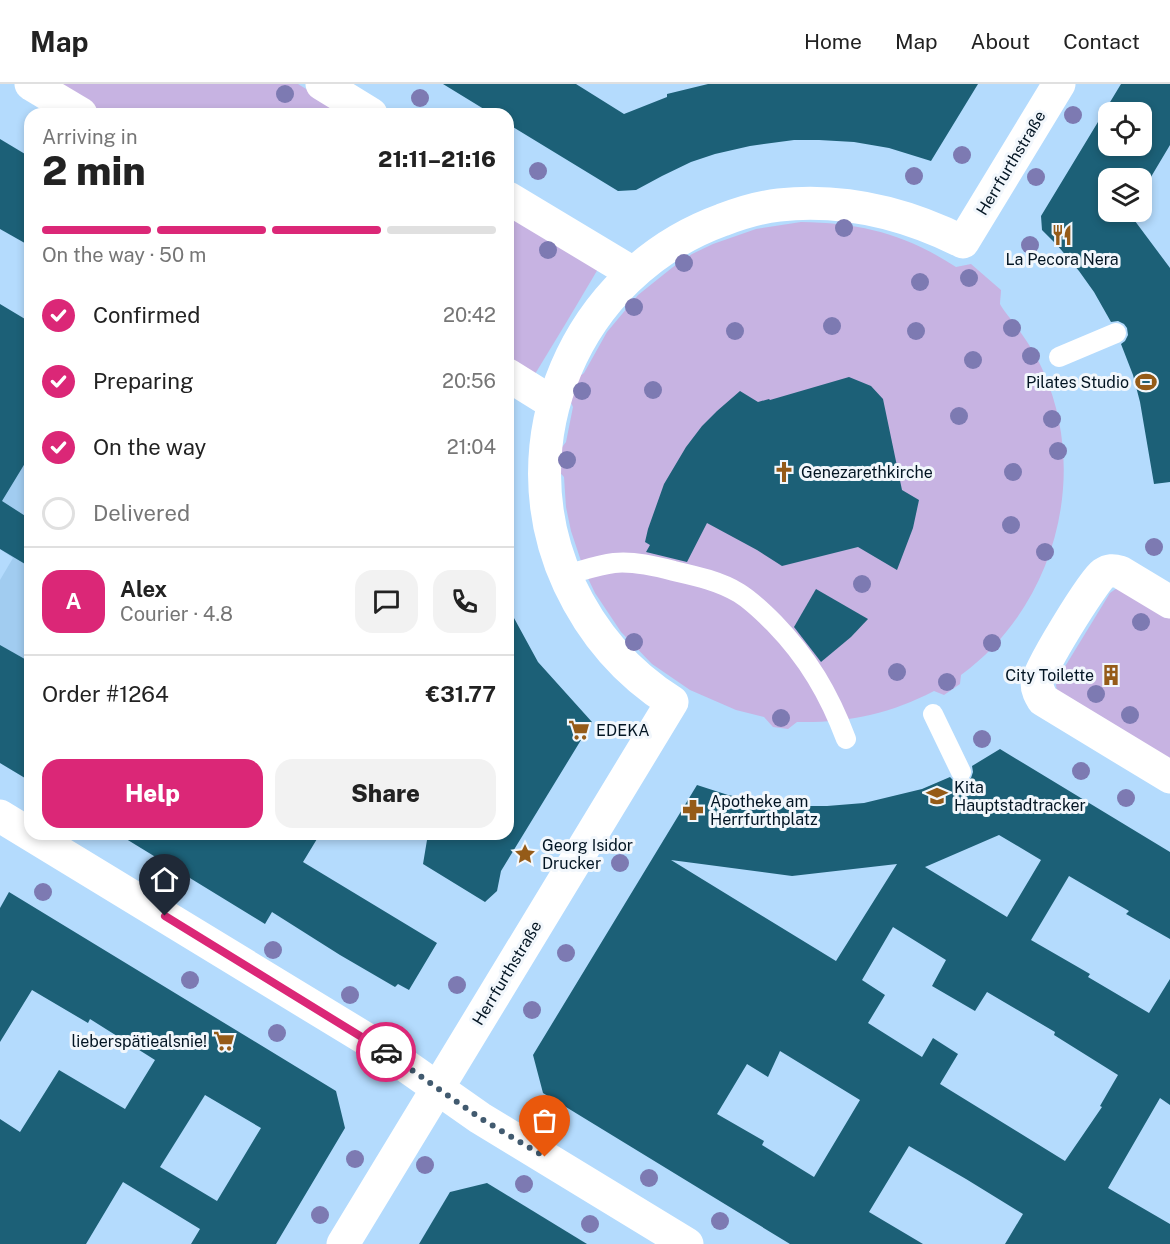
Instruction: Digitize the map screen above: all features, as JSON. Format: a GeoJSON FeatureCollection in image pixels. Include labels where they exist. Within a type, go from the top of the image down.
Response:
{"type":"FeatureCollection","features":[{"type":"Feature","properties":{"kind":"street"},"geometry":{"type":"LineString","coordinates":[[32,84],[71,108]]}},
{"type":"Feature","properties":{"kind":"street"},"geometry":{"type":"LineString","coordinates":[[322,84],[361,108]]}},
{"type":"Feature","properties":{"kind":"street","name":"Herrfurthstraße"},"geometry":{"type":"LineString","coordinates":[[633,273],[682,237],[705,226],[740,213],[776,205],[827,203],[849,205],[934,228],[963,242],[1059,84]]}},
{"type":"Feature","properties":{"kind":"street"},"geometry":{"type":"LineString","coordinates":[[514,202],[633,273],[606,302],[583,333],[567,365],[553,403],[545,448],[544,482],[547,510],[565,575]]}},
{"type":"Feature","properties":{"kind":"street"},"geometry":{"type":"LineString","coordinates":[[514,379],[553,403]]}},
{"type":"Feature","properties":{"kind":"street"},"geometry":{"type":"LineString","coordinates":[[1170,602],[1120,572],[1112,570],[1101,575],[1094,582],[1041,670],[1037,682],[1038,693],[1043,700],[1170,777]]}},
{"type":"Feature","properties":{"kind":"street","name":"Herrfurthstraße"},"geometry":{"type":"LineString","coordinates":[[343,1244],[672,702],[635,675],[606,644],[578,603],[565,575]]}},
{"type":"Feature","properties":{"kind":"street"},"geometry":{"type":"LineString","coordinates":[[0,816],[24,831]]}},
{"type":"Feature","properties":{"kind":"street"},"geometry":{"type":"LineString","coordinates":[[39,840],[376,1045],[480,1118],[687,1244]]}},
{"type":"Feature","properties":{"kind":"lane"},"geometry":{"type":"LineString","coordinates":[[1059,357],[1116,333]]}},
{"type":"Feature","properties":{"kind":"lane"},"geometry":{"type":"LineString","coordinates":[[565,575],[615,563],[632,563],[696,576],[738,593],[756,605],[792,642],[816,674],[846,739]]}},
{"type":"Feature","properties":{"kind":"lane"},"geometry":{"type":"LineString","coordinates":[[933,714],[961,772]]}},
{"type":"Feature","properties":{"kind":"shaded area"},"geometry":{"type":"Polygon","coordinates":[[[56,84],[298,84],[337,108],[95,108],[56,84]]]}},
{"type":"Feature","properties":{"kind":"shaded area"},"geometry":{"type":"Polygon","coordinates":[[[514,216],[598,269],[535,374],[514,363],[514,216]]]}},
{"type":"Feature","properties":{"kind":"shaded area"},"geometry":{"type":"Polygon","coordinates":[[[801,222],[844,225],[882,232],[919,246],[956,267],[971,264],[1001,290],[1000,304],[1039,362],[1057,414],[1063,455],[1062,497],[1054,539],[1040,578],[1019,614],[993,647],[961,675],[960,684],[944,695],[934,691],[901,706],[868,716],[833,721],[797,722],[788,729],[773,727],[764,717],[736,710],[690,690],[652,664],[621,632],[595,593],[584,570],[571,531],[566,507],[564,477],[554,466],[556,455],[566,442],[573,407],[567,394],[571,383],[584,373],[607,332],[638,295],[692,254],[713,244],[756,229],[801,222]]]}},
{"type":"Feature","properties":{"kind":"shaded area"},"geometry":{"type":"Polygon","coordinates":[[[0,356],[24,364],[24,777],[0,763],[0,580],[13,558],[0,549],[0,356]]]}},
{"type":"Feature","properties":{"kind":"shaded area"},"geometry":{"type":"Polygon","coordinates":[[[1117,588],[1170,616],[1170,763],[1057,691],[1058,678],[1110,593],[1117,588]]]}},
{"type":"Feature","properties":{"kind":"building"},"geometry":{"type":"Polygon","coordinates":[[[443,84],[576,84],[624,114],[667,97],[667,94],[708,84],[978,84],[931,161],[889,148],[854,142],[794,140],[715,154],[691,162],[636,190],[618,191],[514,128],[514,108],[482,108],[443,84]]]}},
{"type":"Feature","properties":{"kind":"building"},"geometry":{"type":"Polygon","coordinates":[[[1121,84],[1170,84],[1170,145],[1152,175],[1152,168],[1098,168],[1098,222],[1136,222],[1170,268],[1170,482],[1154,484],[1140,402],[1121,344],[1128,335],[1127,328],[1118,321],[1111,322],[1079,271],[1042,230],[1041,216],[1098,122],[1098,156],[1152,156],[1152,102],[1110,102],[1121,84]]]}},
{"type":"Feature","properties":{"kind":"building"},"geometry":{"type":"Polygon","coordinates":[[[0,139],[24,153],[24,243],[0,229],[0,139]]]}},
{"type":"Feature","properties":{"kind":"building"},"geometry":{"type":"Polygon","coordinates":[[[0,304],[24,318],[24,465],[2,501],[24,515],[24,563],[0,549],[0,304]]]}},
{"type":"Feature","properties":{"kind":"building","name":"Genezarethkirche"},"geometry":{"type":"Polygon","coordinates":[[[849,377],[871,386],[883,399],[902,490],[919,500],[913,528],[897,570],[858,547],[782,566],[707,523],[687,562],[646,552],[650,545],[645,542],[648,529],[664,484],[686,447],[702,426],[740,391],[758,402],[849,377]]]}},
{"type":"Feature","properties":{"kind":"building"},"geometry":{"type":"Polygon","coordinates":[[[816,589],[868,619],[851,637],[821,662],[794,627],[816,589]]]}},
{"type":"Feature","properties":{"kind":"building"},"geometry":{"type":"Polygon","coordinates":[[[514,618],[538,662],[592,722],[501,871],[497,891],[485,902],[423,864],[427,840],[514,840],[514,618]]]}},
{"type":"Feature","properties":{"kind":"building"},"geometry":{"type":"Polygon","coordinates":[[[0,645],[24,659],[24,777],[0,763],[0,645]]]}},
{"type":"Feature","properties":{"kind":"building"},"geometry":{"type":"Polygon","coordinates":[[[1000,749],[1170,852],[1170,939],[1126,914],[1129,911],[1069,876],[1031,940],[1090,974],[1088,977],[1149,1013],[1170,979],[1170,1105],[1160,1098],[1108,1188],[1170,1224],[1170,1244],[1005,1244],[1023,1214],[909,1146],[869,1212],[923,1244],[790,1244],[543,1093],[533,1055],[697,785],[728,795],[768,803],[827,806],[864,803],[922,789],[950,777],[960,784],[966,783],[971,778],[972,766],[1000,749]],[[999,835],[925,867],[1007,917],[1041,860],[999,835]],[[671,860],[836,961],[897,864],[792,876],[671,860]],[[893,927],[862,980],[885,995],[868,1023],[922,1057],[933,1038],[958,1054],[940,1084],[1065,1161],[1102,1107],[1100,1106],[1118,1075],[1054,1035],[1055,1032],[987,992],[975,1011],[932,986],[946,960],[893,927]],[[780,1051],[768,1077],[747,1064],[717,1114],[764,1141],[762,1145],[814,1177],[860,1100],[780,1051]]]}},
{"type":"Feature","properties":{"kind":"building"},"geometry":{"type":"Polygon","coordinates":[[[128,840],[316,840],[303,862],[437,943],[409,990],[398,984],[395,987],[272,912],[265,924],[128,840]]]}},
{"type":"Feature","properties":{"kind":"building"},"geometry":{"type":"Polygon","coordinates":[[[9,892],[336,1091],[345,1128],[276,1244],[191,1244],[200,1229],[123,1182],[86,1244],[0,1244],[0,1119],[20,1132],[59,1070],[125,1109],[155,1060],[90,1019],[88,1023],[32,990],[0,1042],[0,908],[9,892]],[[205,1095],[160,1167],[217,1201],[261,1128],[205,1095]]]}},
{"type":"Feature","properties":{"kind":"building"},"geometry":{"type":"Polygon","coordinates":[[[487,1183],[587,1244],[419,1244],[450,1192],[487,1183]]]}},
{"type":"Feature","properties":{"kind":"way so far"},"geometry":{"type":"LineString","coordinates":[[386,1052],[480,1118],[545,1157]]}},
{"type":"Feature","properties":{"kind":"place","name":"La Pecora Nera"},"geometry":{"type":"Point","coordinates":[1062,235]}},
{"type":"Feature","properties":{"kind":"place","name":"Pilates Studio"},"geometry":{"type":"Point","coordinates":[1146,382]}},
{"type":"Feature","properties":{"kind":"place","name":"Genezarethkirche"},"geometry":{"type":"Point","coordinates":[784,472]}},
{"type":"Feature","properties":{"kind":"place","name":"City Toilette"},"geometry":{"type":"Point","coordinates":[1111,675]}},
{"type":"Feature","properties":{"kind":"place","name":"EDEKA"},"geometry":{"type":"Point","coordinates":[579,730]}},
{"type":"Feature","properties":{"kind":"place","name":"Kita Hauptstadtracker"},"geometry":{"type":"Point","coordinates":[937,796]}},
{"type":"Feature","properties":{"kind":"place","name":"Apotheke am Herrfurthplatz"},"geometry":{"type":"Point","coordinates":[693,810]}},
{"type":"Feature","properties":{"kind":"place","name":"Georg Isidor Drucker"},"geometry":{"type":"Point","coordinates":[525,854]}},
{"type":"Feature","properties":{"kind":"place","name":"lieberspätiealsnie!"},"geometry":{"type":"Point","coordinates":[224,1041]}},
{"type":"Feature","properties":{"kind":"route"},"geometry":{"type":"LineString","coordinates":[[165,916],[386,1052]]}}]}
